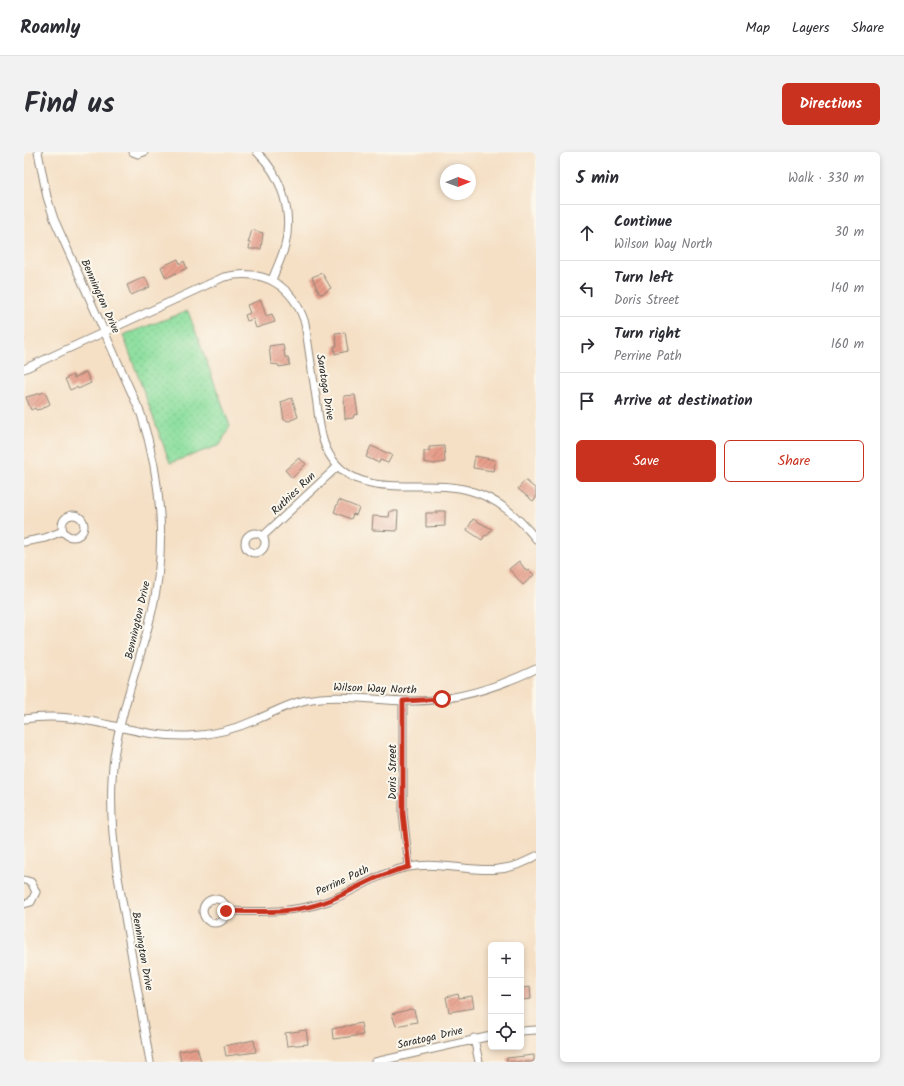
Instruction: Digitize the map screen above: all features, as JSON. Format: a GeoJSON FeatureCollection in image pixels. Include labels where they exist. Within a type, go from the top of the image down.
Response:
{"type":"FeatureCollection","features":[{"type":"Feature","properties":{"kind":"street","name":"Bennington Drive"},"geometry":{"type":"LineString","coordinates":[[38,152],[41,174],[54,219],[132,391],[150,444],[158,486],[161,522],[158,572],[151,615],[120,726],[112,777],[114,849],[150,1062]]}},
{"type":"Feature","properties":{"kind":"street"},"geometry":{"type":"LineString","coordinates":[[133,152],[138,154],[144,152]]}},
{"type":"Feature","properties":{"kind":"street"},"geometry":{"type":"LineString","coordinates":[[257,152],[272,169],[286,207],[287,220],[284,246],[272,280]]}},
{"type":"Feature","properties":{"kind":"street","name":"Saratoga Drive"},"geometry":{"type":"LineString","coordinates":[[24,369],[224,277],[248,274],[272,280],[291,295],[301,312],[305,323],[322,438],[330,456],[338,466],[355,479],[375,485],[444,486],[472,491],[495,501],[512,513],[536,539]]}},
{"type":"Feature","properties":{"kind":"street","name":"Ruthies Run"},"geometry":{"type":"LineString","coordinates":[[263,536],[338,466]]}},
{"type":"Feature","properties":{"kind":"street"},"geometry":{"type":"LineString","coordinates":[[24,542],[45,538],[63,531]]}},
{"type":"Feature","properties":{"kind":"street","name":"Wilson Way North"},"geometry":{"type":"LineString","coordinates":[[24,719],[66,716],[166,735],[201,735],[226,731],[244,725],[275,710],[304,700],[340,696],[403,701],[435,699],[468,694],[493,687],[536,669]]}},
{"type":"Feature","properties":{"kind":"street","name":"Doris Street"},"geometry":{"type":"LineString","coordinates":[[403,701],[403,813],[409,867]]}},
{"type":"Feature","properties":{"kind":"street","name":"Perrine Path"},"geometry":{"type":"LineString","coordinates":[[226,911],[277,912],[312,906],[346,893],[378,875],[409,867],[429,865],[477,871],[492,870],[521,863],[536,856]]}},
{"type":"Feature","properties":{"kind":"street"},"geometry":{"type":"LineString","coordinates":[[24,880],[34,885],[36,892],[31,902],[24,904]]}},
{"type":"Feature","properties":{"kind":"street"},"geometry":{"type":"LineString","coordinates":[[524,1031],[536,1030]]}},
{"type":"Feature","properties":{"kind":"street","name":"Saratoga Drive"},"geometry":{"type":"LineString","coordinates":[[375,1062],[474,1038],[488,1036]]}},
{"type":"Feature","properties":{"kind":"street"},"geometry":{"type":"LineString","coordinates":[[474,1038],[479,1062]]}},
{"type":"Feature","properties":{"kind":"green space"},"geometry":{"type":"Polygon","coordinates":[[[188,311],[230,426],[220,445],[170,463],[123,335],[188,311]]]}},
{"type":"Feature","properties":{"kind":"building"},"geometry":{"type":"Polygon","coordinates":[[[252,230],[263,233],[261,249],[249,249],[250,243],[248,243],[252,230]]]}},
{"type":"Feature","properties":{"kind":"building"},"geometry":{"type":"Polygon","coordinates":[[[178,259],[180,264],[184,261],[187,268],[166,278],[161,267],[178,259]]]}},
{"type":"Feature","properties":{"kind":"building"},"geometry":{"type":"Polygon","coordinates":[[[322,273],[331,288],[322,294],[319,293],[312,277],[322,273]]]}},
{"type":"Feature","properties":{"kind":"building"},"geometry":{"type":"Polygon","coordinates":[[[145,277],[150,287],[131,295],[127,285],[145,277]]]}},
{"type":"Feature","properties":{"kind":"building"},"geometry":{"type":"Polygon","coordinates":[[[261,300],[266,316],[272,314],[275,322],[256,328],[253,319],[247,321],[245,315],[250,313],[247,305],[261,300]]]}},
{"type":"Feature","properties":{"kind":"building"},"geometry":{"type":"Polygon","coordinates":[[[345,332],[348,351],[335,354],[334,346],[337,346],[335,333],[345,332]]]}},
{"type":"Feature","properties":{"kind":"building"},"geometry":{"type":"Polygon","coordinates":[[[283,344],[285,357],[288,357],[290,365],[279,367],[279,365],[271,364],[269,346],[283,344]]]}},
{"type":"Feature","properties":{"kind":"building"},"geometry":{"type":"Polygon","coordinates":[[[86,372],[91,383],[78,389],[77,387],[70,390],[65,379],[73,375],[74,378],[86,372]]]}},
{"type":"Feature","properties":{"kind":"building"},"geometry":{"type":"Polygon","coordinates":[[[45,392],[50,404],[41,409],[36,410],[35,408],[31,410],[26,397],[45,392]]]}},
{"type":"Feature","properties":{"kind":"building"},"geometry":{"type":"Polygon","coordinates":[[[355,395],[358,414],[354,415],[353,418],[345,419],[344,396],[355,395]]]}},
{"type":"Feature","properties":{"kind":"building"},"geometry":{"type":"Polygon","coordinates":[[[292,398],[298,417],[289,421],[284,420],[281,402],[292,398]]]}},
{"type":"Feature","properties":{"kind":"building"},"geometry":{"type":"Polygon","coordinates":[[[371,446],[392,455],[388,463],[380,460],[379,463],[366,457],[371,446]]]}},
{"type":"Feature","properties":{"kind":"building"},"geometry":{"type":"Polygon","coordinates":[[[444,446],[445,462],[434,464],[424,462],[424,451],[429,451],[429,447],[444,446]]]}},
{"type":"Feature","properties":{"kind":"building"},"geometry":{"type":"Polygon","coordinates":[[[475,456],[495,460],[493,471],[473,468],[475,456]]]}},
{"type":"Feature","properties":{"kind":"building"},"geometry":{"type":"Polygon","coordinates":[[[299,458],[306,464],[292,478],[285,470],[299,458]]]}},
{"type":"Feature","properties":{"kind":"building"},"geometry":{"type":"Polygon","coordinates":[[[525,480],[536,489],[536,498],[533,501],[518,489],[525,480]]]}},
{"type":"Feature","properties":{"kind":"building"},"geometry":{"type":"Polygon","coordinates":[[[339,500],[359,508],[356,515],[353,514],[351,519],[334,512],[339,500]]]}},
{"type":"Feature","properties":{"kind":"building"},"geometry":{"type":"Polygon","coordinates":[[[390,511],[398,511],[397,531],[372,530],[373,516],[389,517],[390,511]]]}},
{"type":"Feature","properties":{"kind":"building"},"geometry":{"type":"Polygon","coordinates":[[[437,511],[445,511],[445,526],[426,527],[426,513],[437,513],[437,511]]]}},
{"type":"Feature","properties":{"kind":"building"},"geometry":{"type":"Polygon","coordinates":[[[473,519],[492,529],[482,540],[467,530],[473,519]]]}},
{"type":"Feature","properties":{"kind":"building"},"geometry":{"type":"Polygon","coordinates":[[[519,561],[527,572],[529,570],[534,575],[523,585],[509,569],[519,561]]]}},
{"type":"Feature","properties":{"kind":"building"},"geometry":{"type":"Polygon","coordinates":[[[530,987],[531,999],[524,1000],[524,988],[530,987]]]}},
{"type":"Feature","properties":{"kind":"building"},"geometry":{"type":"Polygon","coordinates":[[[458,994],[459,998],[472,996],[474,1008],[449,1012],[446,997],[458,994]]]}},
{"type":"Feature","properties":{"kind":"building"},"geometry":{"type":"Polygon","coordinates":[[[411,1009],[414,1010],[417,1022],[396,1026],[392,1014],[411,1009]]]}},
{"type":"Feature","properties":{"kind":"building"},"geometry":{"type":"Polygon","coordinates":[[[361,1023],[363,1035],[333,1039],[332,1029],[361,1023]]]}},
{"type":"Feature","properties":{"kind":"building"},"geometry":{"type":"Polygon","coordinates":[[[306,1030],[308,1044],[287,1046],[285,1033],[306,1030]]]}},
{"type":"Feature","properties":{"kind":"building"},"geometry":{"type":"Polygon","coordinates":[[[254,1040],[256,1052],[226,1056],[224,1046],[254,1040]]]}},
{"type":"Feature","properties":{"kind":"building"},"geometry":{"type":"Polygon","coordinates":[[[197,1048],[201,1061],[181,1062],[179,1051],[197,1048]]]}},
{"type":"Feature","properties":{"kind":"building"},"geometry":{"type":"Polygon","coordinates":[[[534,1055],[534,1062],[507,1062],[507,1058],[534,1055]]]}},
{"type":"Feature","properties":{"kind":"route"},"geometry":{"type":"LineString","coordinates":[[226,911],[277,912],[312,906],[329,901],[378,875],[409,867],[403,813],[403,701],[442,699]]}}]}
